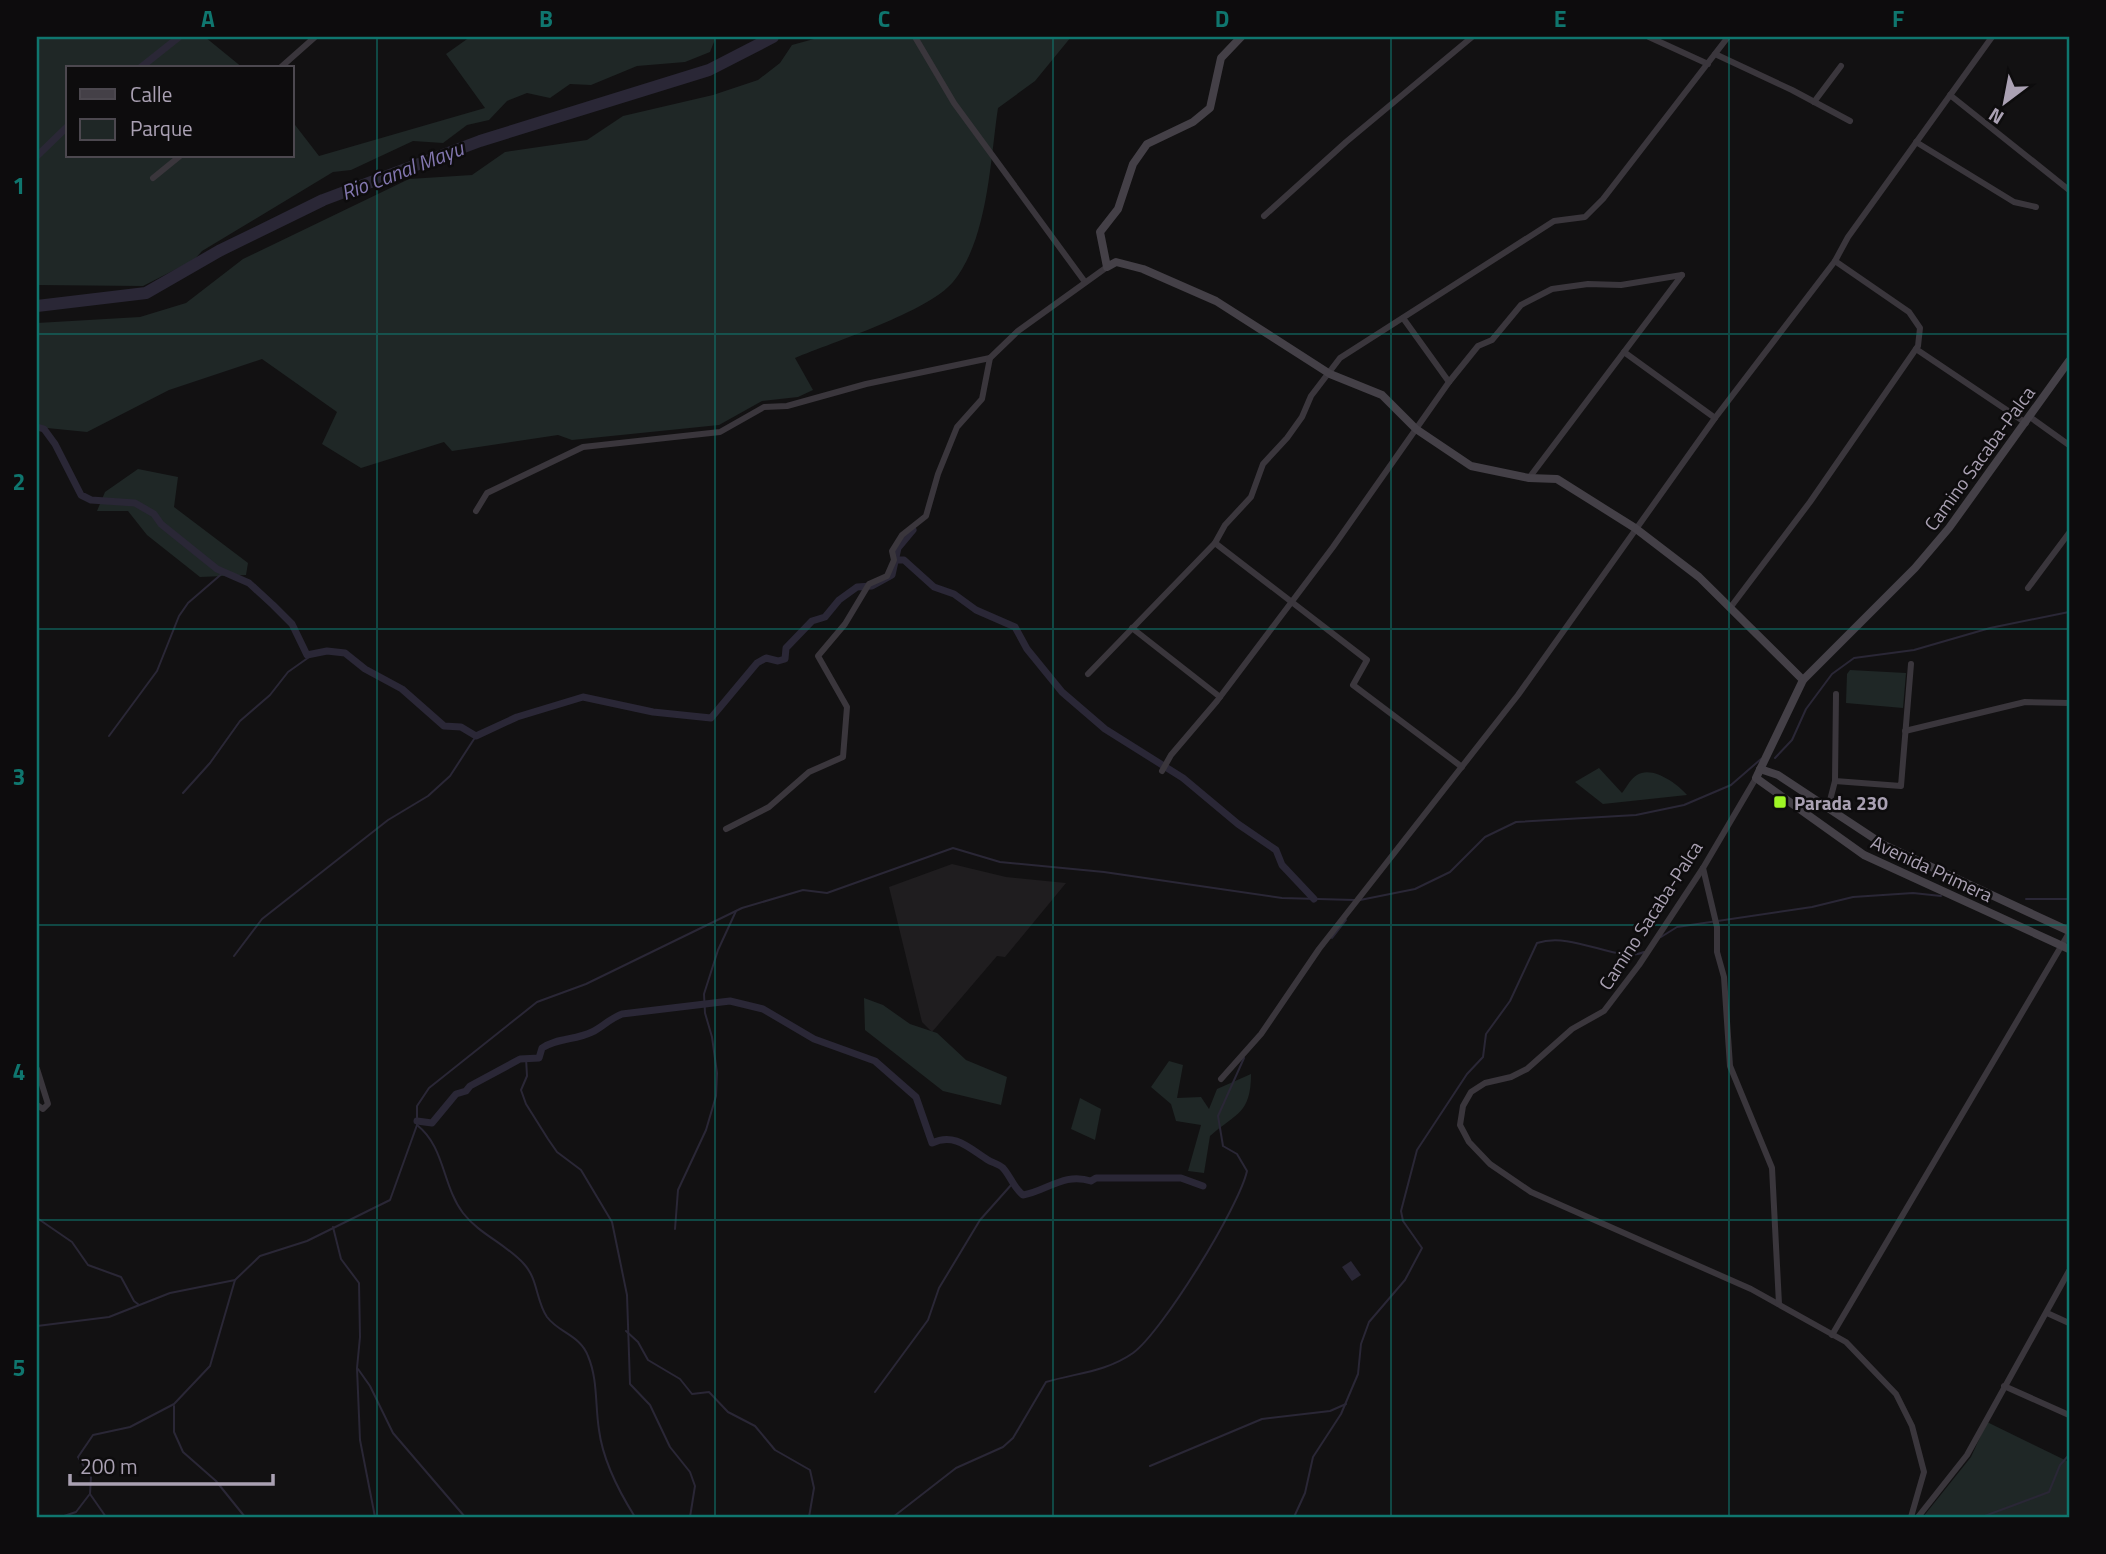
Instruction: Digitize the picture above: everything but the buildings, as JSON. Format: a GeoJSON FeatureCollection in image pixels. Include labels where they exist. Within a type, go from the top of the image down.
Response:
{"type":"FeatureCollection","features":[{"type":"Feature","properties":{"kind":"main road"},"geometry":{"type":"LineString","coordinates":[[1241,37],[1221,58],[1210,108],[1193,122],[1147,144],[1133,164],[1118,209],[1100,232],[1107,267],[1116,262],[1143,269],[1216,301],[1330,374],[1382,395],[1416,429],[1471,466],[1529,478],[1557,479],[1635,528],[1699,577],[1803,680]]}},
{"type":"Feature","properties":{"kind":"main road","name":"Camino Sacaba-Palca"},"geometry":{"type":"LineString","coordinates":[[1756,778],[1803,680],[1915,568],[1949,528],[2069,361]]}},
{"type":"Feature","properties":{"kind":"main road","name":"Avenida Primera"},"geometry":{"type":"LineString","coordinates":[[1760,769],[1778,775],[1884,845],[2069,932]]}},
{"type":"Feature","properties":{"kind":"main road","name":"Avenida Primera"},"geometry":{"type":"LineString","coordinates":[[1756,778],[1864,855],[2066,947]]}},
{"type":"Feature","properties":{"kind":"street"},"geometry":{"type":"LineString","coordinates":[[282,66],[315,37]]}},
{"type":"Feature","properties":{"kind":"street"},"geometry":{"type":"LineString","coordinates":[[915,37],[954,103],[1085,282]]}},
{"type":"Feature","properties":{"kind":"street"},"geometry":{"type":"LineString","coordinates":[[1264,216],[1346,142],[1472,37]]}},
{"type":"Feature","properties":{"kind":"street"},"geometry":{"type":"LineString","coordinates":[[1649,37],[1707,64]]}},
{"type":"Feature","properties":{"kind":"street"},"geometry":{"type":"LineString","coordinates":[[1088,674],[1215,543],[1225,525],[1251,497],[1263,464],[1287,438],[1302,417],[1311,396],[1340,358],[1555,221],[1585,217],[1603,200],[1728,37]]}},
{"type":"Feature","properties":{"kind":"street"},"geometry":{"type":"LineString","coordinates":[[1221,1079],[1261,1034],[1319,949],[1518,695],[1715,418],[1835,261],[1847,237],[1992,37]]}},
{"type":"Feature","properties":{"kind":"street"},"geometry":{"type":"LineString","coordinates":[[1715,54],[1850,121]]}},
{"type":"Feature","properties":{"kind":"street"},"geometry":{"type":"LineString","coordinates":[[1814,102],[1841,66]]}},
{"type":"Feature","properties":{"kind":"street"},"geometry":{"type":"LineString","coordinates":[[1950,95],[2069,190]]}},
{"type":"Feature","properties":{"kind":"street"},"geometry":{"type":"LineString","coordinates":[[1916,142],[2014,202],[2036,207]]}},
{"type":"Feature","properties":{"kind":"street"},"geometry":{"type":"LineString","coordinates":[[153,178],[178,158]]}},
{"type":"Feature","properties":{"kind":"street"},"geometry":{"type":"LineString","coordinates":[[1730,608],[1810,502],[1916,349],[1920,328],[1909,312],[1835,261]]}},
{"type":"Feature","properties":{"kind":"street"},"geometry":{"type":"LineString","coordinates":[[476,511],[487,493],[583,447],[720,432],[764,407],[787,406],[866,384],[990,358],[1018,331],[1107,267]]}},
{"type":"Feature","properties":{"kind":"street"},"geometry":{"type":"LineString","coordinates":[[1162,771],[1171,755],[1220,697],[1413,438],[1416,429],[1449,382],[1478,346],[1492,340],[1521,305],[1552,289],[1621,285],[1682,275],[1529,478]]}},
{"type":"Feature","properties":{"kind":"street"},"geometry":{"type":"LineString","coordinates":[[1403,318],[1449,382]]}},
{"type":"Feature","properties":{"kind":"street"},"geometry":{"type":"LineString","coordinates":[[1916,349],[2069,444]]}},
{"type":"Feature","properties":{"kind":"street"},"geometry":{"type":"LineString","coordinates":[[1623,352],[1715,418]]}},
{"type":"Feature","properties":{"kind":"street"},"geometry":{"type":"LineString","coordinates":[[726,829],[769,807],[809,772],[843,757],[847,707],[818,656],[845,624],[869,584],[887,576],[894,560],[892,551],[902,535],[926,516],[938,474],[957,427],[982,399],[990,358]]}},
{"type":"Feature","properties":{"kind":"street"},"geometry":{"type":"LineString","coordinates":[[2028,588],[2069,533]]}},
{"type":"Feature","properties":{"kind":"street"},"geometry":{"type":"LineString","coordinates":[[1215,543],[1367,660],[1353,685],[1462,767]]}},
{"type":"Feature","properties":{"kind":"street"},"geometry":{"type":"LineString","coordinates":[[1132,628],[1220,697]]}},
{"type":"Feature","properties":{"kind":"street"},"geometry":{"type":"LineString","coordinates":[[1835,781],[1901,786],[1911,664]]}},
{"type":"Feature","properties":{"kind":"street"},"geometry":{"type":"LineString","coordinates":[[1828,808],[1835,781],[1836,694]]}},
{"type":"Feature","properties":{"kind":"street"},"geometry":{"type":"LineString","coordinates":[[1905,731],[2025,702],[2069,703]]}},
{"type":"Feature","properties":{"kind":"street","name":"Camino Sacaba-Palca"},"geometry":{"type":"LineString","coordinates":[[1756,778],[1703,868],[1639,965],[1604,1011],[1572,1029],[1527,1069],[1511,1077],[1485,1083],[1471,1092],[1463,1106],[1460,1125],[1469,1142],[1490,1164],[1531,1192],[1779,1304],[1846,1342],[1887,1383],[1912,1426],[1924,1472],[1911,1517]]}},
{"type":"Feature","properties":{"kind":"street"},"geometry":{"type":"LineString","coordinates":[[1703,868],[1717,927],[1717,952],[1724,977],[1730,1066],[1772,1168],[1779,1304]]}},
{"type":"Feature","properties":{"kind":"street"},"geometry":{"type":"LineString","coordinates":[[1832,1335],[2066,947],[2069,932]]}},
{"type":"Feature","properties":{"kind":"street"},"geometry":{"type":"LineString","coordinates":[[37,1069],[48,1104],[43,1109],[37,1105]]}},
{"type":"Feature","properties":{"kind":"street"},"geometry":{"type":"LineString","coordinates":[[1918,1517],[1966,1455],[2069,1270]]}},
{"type":"Feature","properties":{"kind":"street"},"geometry":{"type":"LineString","coordinates":[[2047,1313],[2069,1323]]}},
{"type":"Feature","properties":{"kind":"street"},"geometry":{"type":"LineString","coordinates":[[2004,1386],[2069,1415]]}},
{"type":"Feature","properties":{"kind":"shaded area"},"geometry":{"type":"Polygon","coordinates":[[[952,864],[1006,877],[1066,883],[1005,957],[997,956],[932,1032],[922,1022],[889,887],[952,864]]]}},
{"type":"Feature","properties":{"kind":"shaded area"},"geometry":{"type":"Polygon","coordinates":[[[1351,1261],[1361,1275],[1352,1281],[1342,1267],[1351,1261]]]}},
{"type":"Feature","properties":{"kind":"green space"},"geometry":{"type":"Polygon","coordinates":[[[37,37],[205,37],[241,66],[66,66],[66,158],[294,158],[294,124],[319,156],[485,108],[446,54],[470,37],[716,37],[710,52],[685,62],[637,66],[591,85],[570,84],[550,98],[527,93],[507,101],[489,120],[467,125],[443,143],[413,141],[351,170],[333,172],[202,251],[194,260],[143,286],[37,285],[37,37]]]}},
{"type":"Feature","properties":{"kind":"green space"},"geometry":{"type":"Polygon","coordinates":[[[821,37],[1071,37],[1035,81],[998,108],[981,222],[965,265],[953,282],[941,293],[902,315],[795,358],[813,390],[798,397],[762,401],[719,425],[572,440],[558,435],[452,451],[444,442],[361,468],[322,444],[337,412],[262,359],[169,390],[87,432],[37,427],[37,323],[140,317],[186,303],[243,259],[409,179],[472,175],[505,152],[587,140],[623,116],[713,95],[758,80],[780,63],[792,45],[821,37]]]}},
{"type":"Feature","properties":{"kind":"green space"},"geometry":{"type":"Polygon","coordinates":[[[138,469],[178,477],[174,507],[248,563],[246,575],[200,577],[147,535],[128,511],[97,511],[105,492],[138,469]]]}},
{"type":"Feature","properties":{"kind":"green space"},"geometry":{"type":"Polygon","coordinates":[[[1850,670],[1906,673],[1903,708],[1846,703],[1847,674],[1850,670]]]}},
{"type":"Feature","properties":{"kind":"green space"},"geometry":{"type":"Polygon","coordinates":[[[1599,768],[1622,793],[1635,776],[1650,772],[1671,781],[1687,795],[1603,804],[1575,782],[1599,768]]]}},
{"type":"Feature","properties":{"kind":"green space"},"geometry":{"type":"Polygon","coordinates":[[[864,998],[883,1005],[910,1024],[937,1033],[966,1060],[1007,1077],[1001,1105],[943,1091],[865,1030],[864,998]]]}},
{"type":"Feature","properties":{"kind":"green space"},"geometry":{"type":"Polygon","coordinates":[[[1169,1061],[1183,1065],[1177,1098],[1201,1097],[1209,1109],[1217,1089],[1251,1074],[1245,1105],[1210,1136],[1204,1173],[1188,1171],[1201,1125],[1176,1121],[1171,1104],[1151,1087],[1169,1061]]]}},
{"type":"Feature","properties":{"kind":"green space"},"geometry":{"type":"Polygon","coordinates":[[[1080,1098],[1101,1109],[1095,1140],[1071,1129],[1080,1098]]]}},
{"type":"Feature","properties":{"kind":"green space"},"geometry":{"type":"Polygon","coordinates":[[[1987,1422],[2069,1462],[2069,1517],[1923,1517],[1971,1457],[1987,1422]]]}},
{"type":"Feature","properties":{"kind":"waterway"},"geometry":{"type":"LineString","coordinates":[[143,66],[179,37]]}},
{"type":"Feature","properties":{"kind":"waterway","name":"Rio Canal Mayu"},"geometry":{"type":"LineString","coordinates":[[37,306],[146,293],[219,251],[323,200],[480,141],[709,70],[773,37]]}},
{"type":"Feature","properties":{"kind":"waterway"},"geometry":{"type":"LineString","coordinates":[[37,156],[66,128]]}},
{"type":"Feature","properties":{"kind":"waterway"},"geometry":{"type":"LineString","coordinates":[[37,427],[44,429],[55,444],[81,495],[91,500],[135,503],[154,514],[161,524],[217,569],[249,583],[273,605],[292,624],[307,655],[327,651],[345,653],[365,669],[402,689],[444,726],[461,727],[476,736],[517,717],[583,697],[653,712],[711,718],[757,663],[766,658],[778,661],[785,659],[786,648],[812,621],[825,617],[839,600],[857,587],[872,586],[892,575],[898,548],[913,530]]}},
{"type":"Feature","properties":{"kind":"waterway"},"geometry":{"type":"LineString","coordinates":[[895,560],[904,560],[934,587],[954,594],[976,610],[1015,627],[1027,649],[1062,692],[1105,729],[1183,778],[1238,824],[1276,850],[1282,865],[1314,899]]}},
{"type":"Feature","properties":{"kind":"waterway"},"geometry":{"type":"LineString","coordinates":[[109,736],[157,671],[179,616],[188,603],[225,571]]}},
{"type":"Feature","properties":{"kind":"waterway"},"geometry":{"type":"LineString","coordinates":[[1775,758],[1792,740],[1806,709],[1832,674],[1854,658],[1914,650],[1990,628],[2069,612]]}},
{"type":"Feature","properties":{"kind":"waterway"},"geometry":{"type":"LineString","coordinates":[[183,793],[210,763],[240,721],[270,695],[288,672],[312,655]]}},
{"type":"Feature","properties":{"kind":"waterway"},"geometry":{"type":"LineString","coordinates":[[234,956],[262,919],[388,820],[428,796],[450,776],[476,736]]}},
{"type":"Feature","properties":{"kind":"waterway"},"geometry":{"type":"LineString","coordinates":[[1360,900],[1415,889],[1450,872],[1485,837],[1516,822],[1636,815],[1684,805],[1731,785],[1761,759]]}},
{"type":"Feature","properties":{"kind":"waterway"},"geometry":{"type":"LineString","coordinates":[[106,1517],[90,1494],[91,1477],[78,1457],[93,1435],[130,1427],[174,1404],[210,1366],[235,1280],[260,1256],[307,1241],[390,1200],[417,1125],[417,1106],[429,1088],[537,1002],[586,984],[742,908],[803,890],[827,893],[953,848],[1000,862],[1104,872],[1282,898],[1355,900]]}},
{"type":"Feature","properties":{"kind":"waterway"},"geometry":{"type":"LineString","coordinates":[[1661,937],[1677,927],[1812,907],[1853,897],[1913,893],[1941,896]]}},
{"type":"Feature","properties":{"kind":"waterway"},"geometry":{"type":"LineString","coordinates":[[2026,899],[2069,899]]}},
{"type":"Feature","properties":{"kind":"waterway"},"geometry":{"type":"LineString","coordinates":[[675,1229],[678,1190],[706,1130],[716,1096],[717,1073],[704,994],[718,950],[736,911]]}},
{"type":"Feature","properties":{"kind":"waterway"},"geometry":{"type":"LineString","coordinates":[[1332,938],[1346,920]]}},
{"type":"Feature","properties":{"kind":"waterway"},"geometry":{"type":"LineString","coordinates":[[1294,1517],[1305,1493],[1313,1457],[1341,1414],[1358,1374],[1361,1344],[1369,1322],[1405,1280],[1422,1248],[1403,1221],[1401,1211],[1417,1150],[1467,1074],[1483,1057],[1486,1034],[1510,1001],[1537,943],[1566,941],[1622,954],[1644,952]]}},
{"type":"Feature","properties":{"kind":"waterway"},"geometry":{"type":"LineString","coordinates":[[417,1121],[432,1123],[456,1094],[466,1091],[470,1086],[520,1059],[539,1058],[542,1048],[548,1045],[586,1035],[622,1014],[730,1001],[763,1009],[814,1039],[875,1061],[916,1097],[932,1143],[948,1139],[955,1141],[1000,1165],[1023,1195],[1072,1179],[1091,1181],[1096,1178],[1181,1178],[1203,1186]]}},
{"type":"Feature","properties":{"kind":"waterway"},"geometry":{"type":"LineString","coordinates":[[526,1058],[527,1076],[521,1090],[526,1104],[557,1152],[581,1170],[612,1222],[627,1295],[630,1384],[650,1405],[670,1447],[690,1472],[695,1486],[690,1517]]}},
{"type":"Feature","properties":{"kind":"waterway"},"geometry":{"type":"LineString","coordinates":[[893,1517],[956,1468],[1003,1447],[1013,1438],[1046,1382],[1102,1368],[1123,1359],[1146,1341],[1162,1321],[1215,1239],[1247,1171],[1237,1154],[1223,1146],[1218,1116],[1244,1058]]}},
{"type":"Feature","properties":{"kind":"waterway"},"geometry":{"type":"LineString","coordinates":[[417,1125],[433,1144],[451,1191],[463,1213],[524,1264],[532,1276],[547,1317],[580,1343],[588,1356],[604,1453],[617,1486],[635,1517]]}},
{"type":"Feature","properties":{"kind":"waterway"},"geometry":{"type":"LineString","coordinates":[[875,1392],[928,1320],[939,1288],[980,1220],[1012,1184]]}},
{"type":"Feature","properties":{"kind":"waterway"},"geometry":{"type":"LineString","coordinates":[[37,1218],[72,1242],[88,1265],[121,1277],[139,1305]]}},
{"type":"Feature","properties":{"kind":"waterway"},"geometry":{"type":"LineString","coordinates":[[333,1227],[341,1259],[359,1283],[360,1337],[357,1368],[360,1440],[375,1517]]}},
{"type":"Feature","properties":{"kind":"waterway"},"geometry":{"type":"LineString","coordinates":[[37,1326],[109,1317],[170,1293],[235,1280]]}},
{"type":"Feature","properties":{"kind":"waterway"},"geometry":{"type":"LineString","coordinates":[[626,1331],[638,1342],[648,1360],[680,1379],[692,1394],[709,1392],[728,1412],[755,1426],[775,1450],[810,1470],[814,1488],[809,1517]]}},
{"type":"Feature","properties":{"kind":"waterway"},"geometry":{"type":"LineString","coordinates":[[358,1369],[370,1386],[393,1433],[465,1517]]}},
{"type":"Feature","properties":{"kind":"waterway"},"geometry":{"type":"LineString","coordinates":[[1150,1466],[1262,1419],[1330,1411],[1346,1404]]}},
{"type":"Feature","properties":{"kind":"waterway"},"geometry":{"type":"LineString","coordinates":[[174,1406],[174,1432],[183,1452],[216,1481],[245,1517]]}},
{"type":"Feature","properties":{"kind":"waterway"},"geometry":{"type":"LineString","coordinates":[[1982,1517],[2049,1492],[2060,1465],[2069,1455]]}},
{"type":"Feature","properties":{"kind":"waterway"},"geometry":{"type":"LineString","coordinates":[[61,1517],[76,1512],[89,1495]]}},
{"type":"Feature","properties":{"kind":"waterway"},"geometry":{"type":"LineString","coordinates":[[37,1517],[42,1517]]}},
{"type":"Feature","properties":{"kind":"place","name":"Parada 230"},"geometry":{"type":"Point","coordinates":[1780,802]}}]}
